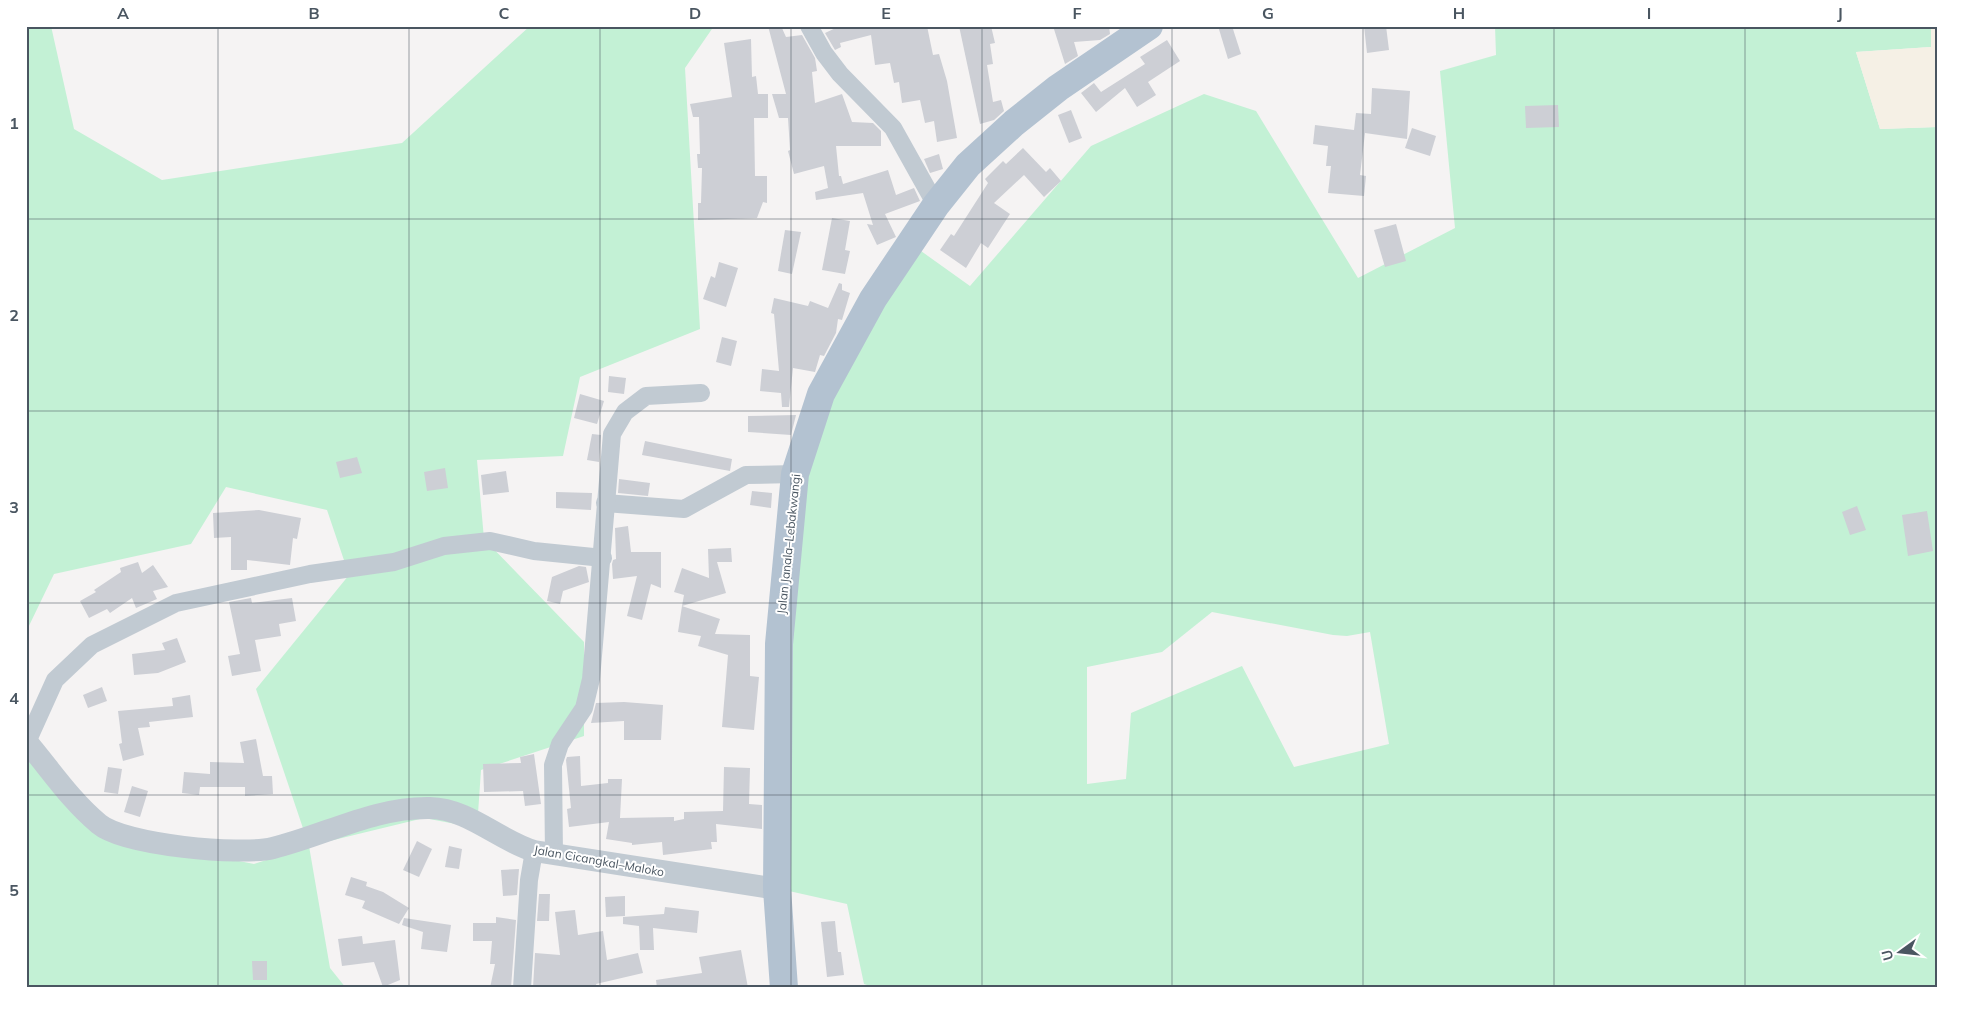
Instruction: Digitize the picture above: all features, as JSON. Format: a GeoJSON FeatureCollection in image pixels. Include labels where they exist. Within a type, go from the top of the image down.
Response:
{"type":"FeatureCollection","features":[{"type":"Feature","properties":{"kind":"main road","name":"Jalan Janala–Lebakwangi"},"geometry":{"type":"LineString","coordinates":[[784,988],[778,889],[779,644],[795,474],[821,394],[873,299],[936,205],[968,165],[1014,123],[1058,88],[1149,26]]}},
{"type":"Feature","properties":{"kind":"street"},"geometry":{"type":"LineString","coordinates":[[809,26],[824,53],[840,74],[893,128],[936,205]]}},
{"type":"Feature","properties":{"kind":"street"},"geometry":{"type":"LineString","coordinates":[[522,988],[529,880],[544,853],[553,765],[560,744],[584,708],[591,680],[612,434],[625,412],[646,396],[702,394]]}},
{"type":"Feature","properties":{"kind":"street"},"geometry":{"type":"LineString","coordinates":[[605,504],[684,508],[746,476],[795,474]]}},
{"type":"Feature","properties":{"kind":"street"},"geometry":{"type":"LineString","coordinates":[[26,742],[55,680],[92,644],[176,603],[310,574],[394,562],[444,546],[490,541],[534,551],[602,558]]}},
{"type":"Feature","properties":{"kind":"street","name":"Jalan Cicangkal–Maloko"},"geometry":{"type":"LineString","coordinates":[[26,742],[64,790],[100,826],[145,842],[220,850],[271,848],[385,812],[431,808],[466,816],[516,845],[544,853],[778,889]]}},
{"type":"Feature","properties":{"kind":"green space"},"geometry":{"type":"Polygon","coordinates":[[[26,26],[51,26],[74,129],[162,180],[402,143],[530,26],[714,26],[685,68],[700,329],[580,377],[563,456],[477,460],[484,539],[584,642],[584,736],[481,770],[477,828],[424,818],[309,846],[256,689],[349,575],[327,510],[226,487],[191,544],[54,574],[26,632],[26,26]]]}},
{"type":"Feature","properties":{"kind":"green space"},"geometry":{"type":"Polygon","coordinates":[[[1495,26],[1931,26],[1931,47],[1856,52],[1880,129],[1937,127],[1937,988],[876,988],[864,984],[847,904],[780,889],[801,472],[850,350],[914,246],[970,286],[1091,146],[1204,94],[1256,111],[1358,278],[1455,228],[1440,71],[1496,55],[1495,26]],[[1212,612],[1162,652],[1087,667],[1087,784],[1126,779],[1131,713],[1242,666],[1294,767],[1389,744],[1370,632],[1347,636],[1212,612]]]}},
{"type":"Feature","properties":{"kind":"green space"},"geometry":{"type":"Polygon","coordinates":[[[26,748],[114,836],[254,864],[309,846],[330,968],[346,988],[26,988],[26,748]]]}},
{"type":"Feature","properties":{"kind":"sand"},"geometry":{"type":"Polygon","coordinates":[[[1931,26],[1937,26],[1937,127],[1880,129],[1856,52],[1931,47],[1931,26]]]}},
{"type":"Feature","properties":{"kind":"building"},"geometry":{"type":"Polygon","coordinates":[[[768,26],[781,26],[786,37],[802,35],[815,58],[817,71],[812,72],[815,103],[842,94],[852,122],[873,123],[881,131],[881,146],[836,146],[839,176],[841,176],[843,184],[888,170],[896,195],[914,188],[920,201],[885,214],[896,237],[877,245],[867,224],[873,225],[863,193],[816,200],[815,192],[828,188],[824,166],[794,174],[788,151],[790,150],[788,118],[779,118],[772,94],[786,94],[768,26]]]}},
{"type":"Feature","properties":{"kind":"building"},"geometry":{"type":"Polygon","coordinates":[[[840,26],[927,26],[933,55],[939,54],[947,81],[957,138],[937,142],[934,121],[925,123],[920,100],[902,103],[899,82],[894,83],[890,63],[875,65],[871,35],[840,43],[841,47],[835,50],[825,33],[840,26]]]}},
{"type":"Feature","properties":{"kind":"building"},"geometry":{"type":"Polygon","coordinates":[[[959,26],[991,26],[995,43],[990,44],[993,64],[987,65],[993,102],[1001,100],[1004,111],[994,120],[980,124],[959,26]]]}},
{"type":"Feature","properties":{"kind":"building"},"geometry":{"type":"Polygon","coordinates":[[[1053,26],[1109,26],[1110,34],[1100,40],[1074,42],[1078,56],[1065,64],[1053,26]]]}},
{"type":"Feature","properties":{"kind":"building"},"geometry":{"type":"Polygon","coordinates":[[[1218,26],[1232,26],[1241,54],[1228,59],[1218,26]]]}},
{"type":"Feature","properties":{"kind":"building"},"geometry":{"type":"Polygon","coordinates":[[[1364,26],[1386,26],[1389,50],[1367,53],[1364,26]]]}},
{"type":"Feature","properties":{"kind":"building"},"geometry":{"type":"Polygon","coordinates":[[[751,39],[752,77],[756,76],[758,94],[768,94],[768,118],[754,118],[755,176],[767,176],[767,203],[763,202],[757,218],[698,220],[698,203],[701,203],[702,168],[698,168],[697,154],[700,154],[699,117],[693,117],[690,104],[732,97],[724,43],[751,39]]]}},
{"type":"Feature","properties":{"kind":"building"},"geometry":{"type":"Polygon","coordinates":[[[1167,40],[1180,61],[1148,82],[1156,95],[1137,107],[1125,88],[1096,112],[1081,93],[1094,83],[1101,92],[1145,64],[1140,57],[1167,40]]]}},
{"type":"Feature","properties":{"kind":"building"},"geometry":{"type":"Polygon","coordinates":[[[1372,88],[1410,91],[1407,139],[1365,133],[1360,175],[1366,176],[1364,196],[1328,193],[1331,166],[1326,166],[1328,146],[1313,144],[1315,125],[1354,130],[1356,113],[1371,114],[1372,88]]]}},
{"type":"Feature","properties":{"kind":"building"},"geometry":{"type":"Polygon","coordinates":[[[1558,105],[1559,127],[1526,128],[1525,106],[1558,105]]]}},
{"type":"Feature","properties":{"kind":"building"},"geometry":{"type":"Polygon","coordinates":[[[1071,110],[1082,138],[1069,143],[1058,115],[1071,110]]]}},
{"type":"Feature","properties":{"kind":"building"},"geometry":{"type":"Polygon","coordinates":[[[1412,128],[1436,136],[1430,156],[1405,148],[1412,128]]]}},
{"type":"Feature","properties":{"kind":"building"},"geometry":{"type":"Polygon","coordinates":[[[1023,148],[1046,172],[1050,168],[1061,181],[1044,197],[1024,175],[994,203],[1010,214],[988,248],[981,243],[966,268],[940,250],[951,234],[954,236],[988,183],[985,179],[1003,161],[1006,164],[1023,148]]]}},
{"type":"Feature","properties":{"kind":"building"},"geometry":{"type":"Polygon","coordinates":[[[939,154],[943,169],[930,173],[924,159],[939,154]]]}},
{"type":"Feature","properties":{"kind":"building"},"geometry":{"type":"Polygon","coordinates":[[[832,218],[850,221],[845,250],[850,251],[845,274],[822,270],[832,218]]]}},
{"type":"Feature","properties":{"kind":"building"},"geometry":{"type":"Polygon","coordinates":[[[1396,224],[1406,261],[1385,267],[1374,230],[1396,224]]]}},
{"type":"Feature","properties":{"kind":"building"},"geometry":{"type":"Polygon","coordinates":[[[785,230],[801,232],[792,274],[778,271],[785,230]]]}},
{"type":"Feature","properties":{"kind":"building"},"geometry":{"type":"Polygon","coordinates":[[[719,262],[738,268],[726,307],[703,299],[711,276],[715,278],[719,262]]]}},
{"type":"Feature","properties":{"kind":"building"},"geometry":{"type":"Polygon","coordinates":[[[839,283],[842,284],[842,290],[850,293],[842,320],[838,319],[836,333],[824,356],[820,355],[815,372],[793,368],[789,407],[782,407],[781,393],[760,391],[762,369],[779,371],[774,314],[771,313],[774,298],[808,306],[810,301],[828,308],[839,283]]]}},
{"type":"Feature","properties":{"kind":"building"},"geometry":{"type":"Polygon","coordinates":[[[722,337],[737,341],[731,366],[716,362],[722,337]]]}},
{"type":"Feature","properties":{"kind":"building"},"geometry":{"type":"Polygon","coordinates":[[[609,376],[626,378],[624,394],[608,392],[609,376]]]}},
{"type":"Feature","properties":{"kind":"building"},"geometry":{"type":"Polygon","coordinates":[[[580,394],[604,401],[597,424],[574,418],[580,394]]]}},
{"type":"Feature","properties":{"kind":"building"},"geometry":{"type":"Polygon","coordinates":[[[796,415],[791,435],[748,432],[748,416],[796,415]]]}},
{"type":"Feature","properties":{"kind":"building"},"geometry":{"type":"Polygon","coordinates":[[[592,434],[601,435],[599,462],[587,460],[592,434]]]}},
{"type":"Feature","properties":{"kind":"building"},"geometry":{"type":"Polygon","coordinates":[[[645,441],[732,459],[730,471],[642,455],[645,441]]]}},
{"type":"Feature","properties":{"kind":"building"},"geometry":{"type":"Polygon","coordinates":[[[357,457],[362,473],[340,478],[336,462],[357,457]]]}},
{"type":"Feature","properties":{"kind":"building"},"geometry":{"type":"Polygon","coordinates":[[[445,468],[448,488],[427,491],[424,472],[445,468]]]}},
{"type":"Feature","properties":{"kind":"building"},"geometry":{"type":"Polygon","coordinates":[[[506,471],[509,492],[483,495],[481,475],[506,471]]]}},
{"type":"Feature","properties":{"kind":"building"},"geometry":{"type":"Polygon","coordinates":[[[619,479],[650,483],[648,496],[618,493],[619,479]]]}},
{"type":"Feature","properties":{"kind":"building"},"geometry":{"type":"Polygon","coordinates":[[[752,491],[772,493],[771,508],[750,505],[752,491]]]}},
{"type":"Feature","properties":{"kind":"building"},"geometry":{"type":"Polygon","coordinates":[[[556,492],[592,493],[591,510],[556,508],[556,492]]]}},
{"type":"Feature","properties":{"kind":"building"},"geometry":{"type":"Polygon","coordinates":[[[1857,506],[1866,530],[1850,535],[1842,512],[1857,506]]]}},
{"type":"Feature","properties":{"kind":"building"},"geometry":{"type":"Polygon","coordinates":[[[259,510],[301,518],[297,539],[293,538],[290,565],[247,560],[247,570],[231,570],[231,537],[214,538],[213,513],[259,510]]]}},
{"type":"Feature","properties":{"kind":"building"},"geometry":{"type":"Polygon","coordinates":[[[1927,511],[1933,551],[1908,556],[1902,515],[1927,511]]]}},
{"type":"Feature","properties":{"kind":"building"},"geometry":{"type":"Polygon","coordinates":[[[628,526],[631,552],[661,552],[661,588],[651,584],[642,620],[627,616],[637,576],[613,579],[612,564],[613,560],[616,559],[615,528],[628,526]]]}},
{"type":"Feature","properties":{"kind":"building"},"geometry":{"type":"Polygon","coordinates":[[[731,548],[732,562],[717,562],[726,593],[682,606],[684,595],[674,592],[682,568],[709,578],[708,549],[731,548]]]}},
{"type":"Feature","properties":{"kind":"building"},"geometry":{"type":"Polygon","coordinates":[[[138,562],[142,573],[153,565],[168,587],[153,591],[157,599],[136,608],[132,598],[110,613],[107,609],[89,618],[80,601],[96,592],[94,590],[121,572],[120,568],[138,562]]]}},
{"type":"Feature","properties":{"kind":"building"},"geometry":{"type":"Polygon","coordinates":[[[579,566],[586,567],[589,582],[563,591],[560,604],[547,601],[552,577],[579,566]]]}},
{"type":"Feature","properties":{"kind":"building"},"geometry":{"type":"Polygon","coordinates":[[[251,598],[252,603],[292,598],[296,621],[279,624],[281,636],[255,640],[261,671],[232,676],[228,656],[240,654],[229,602],[251,598]]]}},
{"type":"Feature","properties":{"kind":"building"},"geometry":{"type":"Polygon","coordinates":[[[682,606],[720,619],[715,634],[750,635],[750,676],[759,677],[754,730],[722,727],[728,655],[698,646],[701,636],[678,632],[682,606]]]}},
{"type":"Feature","properties":{"kind":"building"},"geometry":{"type":"Polygon","coordinates":[[[177,638],[186,662],[158,673],[134,675],[132,654],[165,650],[162,643],[177,638]]]}},
{"type":"Feature","properties":{"kind":"building"},"geometry":{"type":"Polygon","coordinates":[[[102,687],[107,701],[88,708],[83,695],[102,687]]]}},
{"type":"Feature","properties":{"kind":"building"},"geometry":{"type":"Polygon","coordinates":[[[190,695],[193,717],[149,722],[150,727],[138,728],[144,755],[123,761],[119,744],[122,743],[118,711],[173,706],[172,698],[190,695]]]}},
{"type":"Feature","properties":{"kind":"building"},"geometry":{"type":"Polygon","coordinates":[[[624,702],[663,705],[661,740],[624,740],[624,721],[591,723],[596,703],[624,702]]]}},
{"type":"Feature","properties":{"kind":"building"},"geometry":{"type":"Polygon","coordinates":[[[256,739],[263,776],[272,776],[273,794],[245,796],[245,787],[200,787],[199,795],[182,793],[184,772],[210,774],[210,762],[244,763],[240,742],[256,739]]]}},
{"type":"Feature","properties":{"kind":"building"},"geometry":{"type":"Polygon","coordinates":[[[534,754],[541,804],[525,806],[523,791],[484,792],[483,764],[521,763],[520,757],[534,754]]]}},
{"type":"Feature","properties":{"kind":"building"},"geometry":{"type":"Polygon","coordinates":[[[580,756],[581,786],[608,783],[608,779],[622,779],[620,818],[674,817],[674,821],[684,819],[684,812],[723,811],[724,767],[750,768],[749,804],[762,805],[762,829],[716,824],[717,842],[711,842],[712,849],[663,855],[662,842],[632,845],[632,843],[606,839],[609,822],[569,827],[567,809],[571,808],[566,760],[567,757],[580,756]]]}},
{"type":"Feature","properties":{"kind":"building"},"geometry":{"type":"Polygon","coordinates":[[[108,767],[122,769],[118,794],[104,792],[108,767]]]}},
{"type":"Feature","properties":{"kind":"building"},"geometry":{"type":"Polygon","coordinates":[[[132,786],[148,791],[140,817],[124,812],[132,786]]]}},
{"type":"Feature","properties":{"kind":"building"},"geometry":{"type":"Polygon","coordinates":[[[417,841],[432,849],[419,877],[403,870],[417,841]]]}},
{"type":"Feature","properties":{"kind":"building"},"geometry":{"type":"Polygon","coordinates":[[[449,846],[462,849],[459,869],[445,867],[449,846]]]}},
{"type":"Feature","properties":{"kind":"building"},"geometry":{"type":"Polygon","coordinates":[[[519,869],[517,895],[503,896],[501,870],[519,869]]]}},
{"type":"Feature","properties":{"kind":"building"},"geometry":{"type":"Polygon","coordinates":[[[351,877],[367,882],[366,886],[383,892],[409,908],[399,924],[362,908],[365,901],[345,895],[351,877]]]}},
{"type":"Feature","properties":{"kind":"building"},"geometry":{"type":"Polygon","coordinates":[[[539,894],[550,894],[549,921],[537,921],[539,894]]]}},
{"type":"Feature","properties":{"kind":"building"},"geometry":{"type":"Polygon","coordinates":[[[625,896],[625,916],[606,917],[605,897],[625,896]]]}},
{"type":"Feature","properties":{"kind":"building"},"geometry":{"type":"Polygon","coordinates":[[[665,907],[699,911],[697,933],[653,928],[654,950],[640,950],[639,926],[623,924],[623,917],[664,914],[665,907]]]}},
{"type":"Feature","properties":{"kind":"building"},"geometry":{"type":"Polygon","coordinates":[[[575,910],[578,935],[603,931],[607,960],[638,953],[643,973],[596,984],[597,988],[533,988],[535,953],[560,955],[555,912],[575,910]]]}},
{"type":"Feature","properties":{"kind":"building"},"geometry":{"type":"Polygon","coordinates":[[[496,917],[516,920],[511,988],[490,988],[495,964],[490,964],[492,941],[473,941],[473,923],[496,923],[496,917]]]}},
{"type":"Feature","properties":{"kind":"building"},"geometry":{"type":"Polygon","coordinates":[[[404,918],[451,925],[447,952],[421,949],[423,932],[402,925],[404,918]]]}},
{"type":"Feature","properties":{"kind":"building"},"geometry":{"type":"Polygon","coordinates":[[[835,921],[838,952],[841,952],[844,975],[827,977],[821,922],[835,921]]]}},
{"type":"Feature","properties":{"kind":"building"},"geometry":{"type":"Polygon","coordinates":[[[362,936],[363,944],[395,940],[400,980],[383,987],[374,962],[342,966],[338,939],[362,936]]]}},
{"type":"Feature","properties":{"kind":"building"},"geometry":{"type":"Polygon","coordinates":[[[741,950],[748,988],[657,988],[656,980],[702,973],[699,957],[741,950]]]}},
{"type":"Feature","properties":{"kind":"building"},"geometry":{"type":"Polygon","coordinates":[[[252,961],[267,961],[267,980],[253,980],[252,961]]]}}]}
